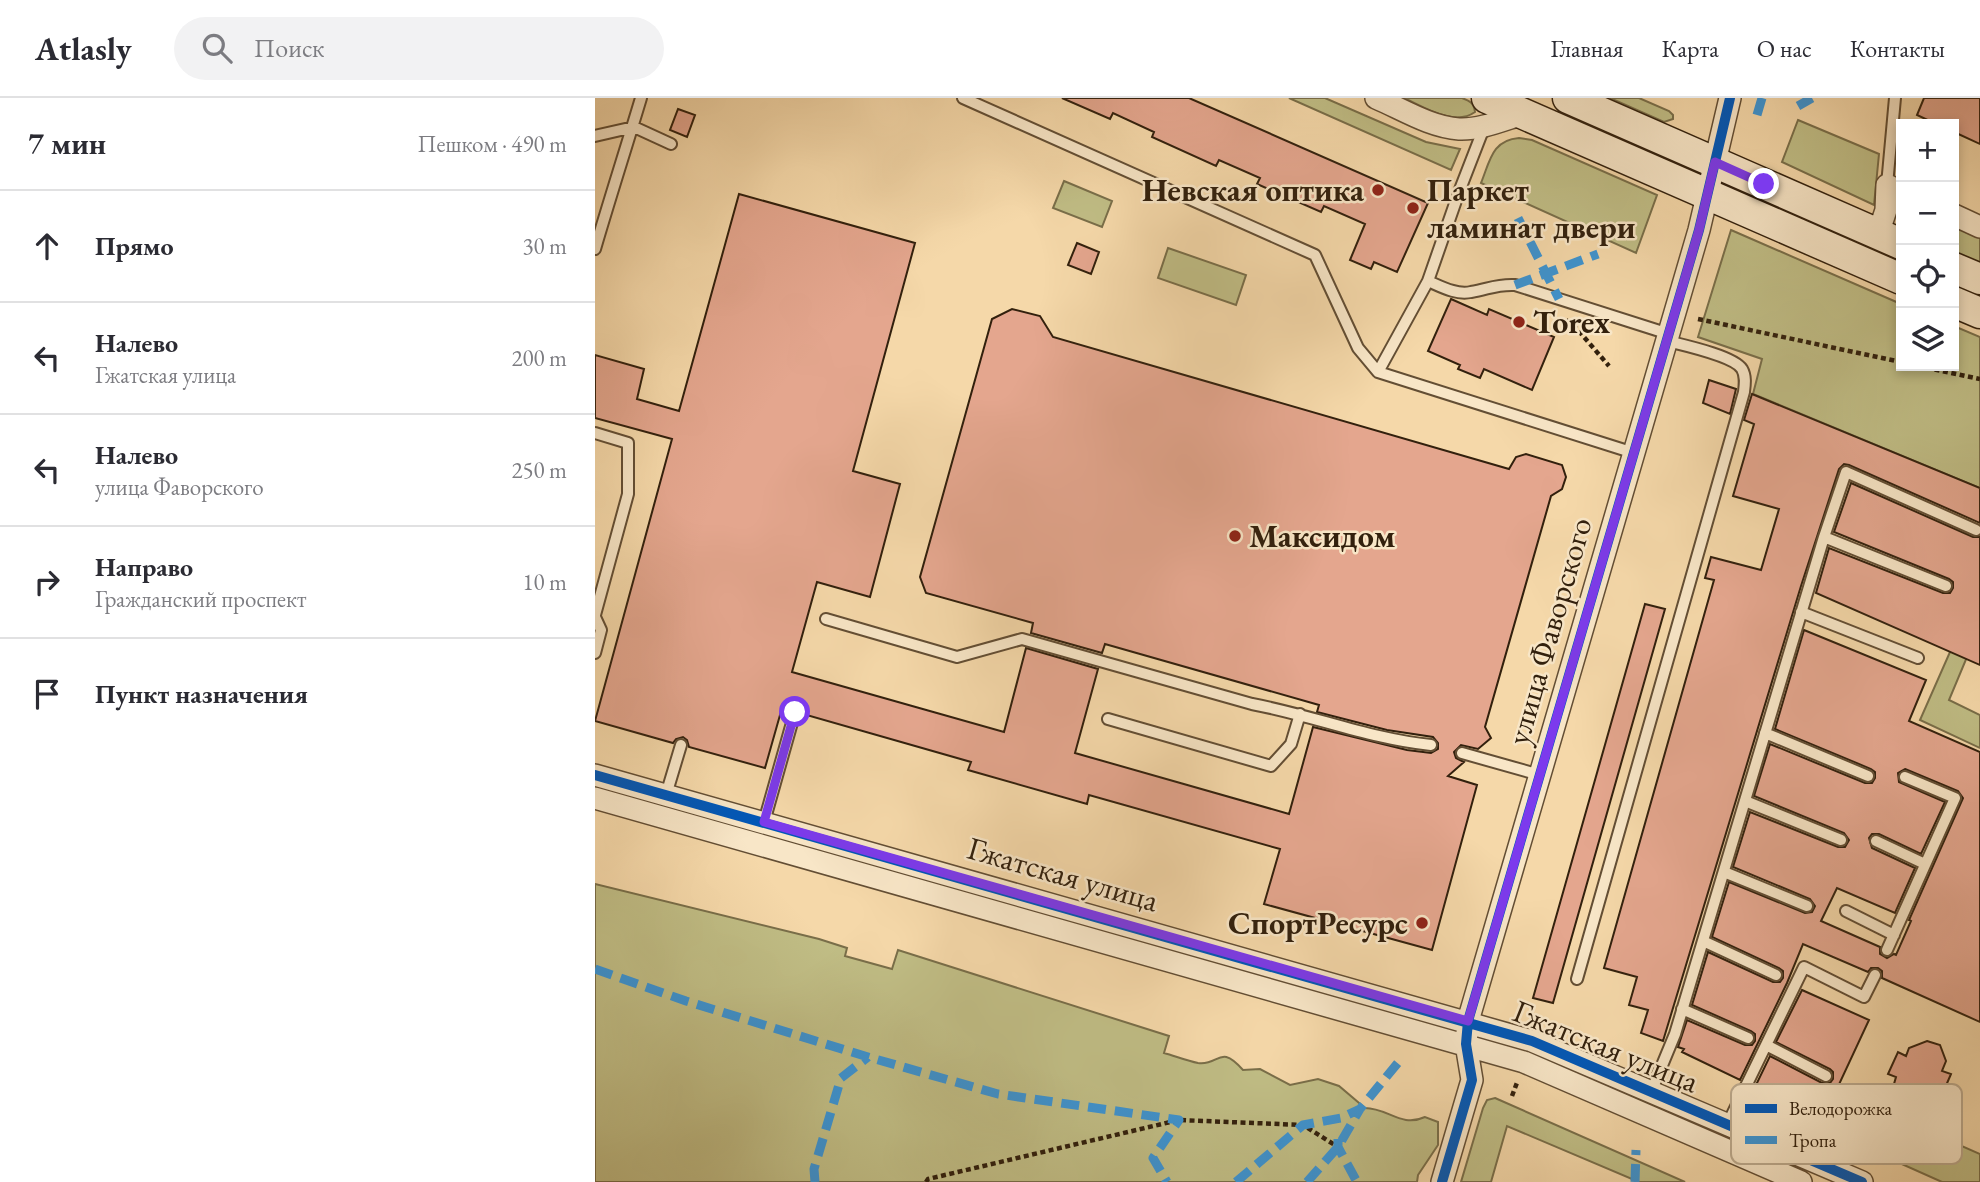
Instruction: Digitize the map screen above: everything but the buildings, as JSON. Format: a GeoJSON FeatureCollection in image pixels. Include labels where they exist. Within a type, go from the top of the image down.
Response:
{"type":"FeatureCollection","features":[{"type":"Feature","properties":{"kind":"main road"},"geometry":{"type":"LineString","coordinates":[[1568,98],[1890,239]]}},
{"type":"Feature","properties":{"kind":"main road"},"geometry":{"type":"LineString","coordinates":[[1486,112],[1523,114],[1896,277]]}},
{"type":"Feature","properties":{"kind":"main road"},"geometry":{"type":"LineString","coordinates":[[1959,270],[1980,279]]}},
{"type":"Feature","properties":{"kind":"main road"},"geometry":{"type":"LineString","coordinates":[[1959,304],[1980,313]]}},
{"type":"Feature","properties":{"kind":"street"},"geometry":{"type":"LineString","coordinates":[[1376,98],[1440,126],[1461,129],[1486,112]]}},
{"type":"Feature","properties":{"kind":"street","name":"улица Фаворского"},"geometry":{"type":"LineString","coordinates":[[1442,1182],[1472,1080],[1466,1044],[1468,1021],[1699,230],[1730,98]]}},
{"type":"Feature","properties":{"kind":"street"},"geometry":{"type":"LineString","coordinates":[[1890,239],[1886,210],[1894,189]]}},
{"type":"Feature","properties":{"kind":"street"},"geometry":{"type":"LineString","coordinates":[[1959,217],[1980,227]]}},
{"type":"Feature","properties":{"kind":"street","name":"Гжатская улица"},"geometry":{"type":"LineString","coordinates":[[595,775],[1468,1021],[1532,1041],[1731,1125]]}},
{"type":"Feature","properties":{"kind":"street","name":"Гжатская улица"},"geometry":{"type":"LineString","coordinates":[[595,798],[1524,1062],[1731,1158]]}},
{"type":"Feature","properties":{"kind":"street","name":"Гжатская улица"},"geometry":{"type":"LineString","coordinates":[[1743,1164],[1767,1175],[1801,1182]]}},
{"type":"Feature","properties":{"kind":"street","name":"Гжатская улица"},"geometry":{"type":"LineString","coordinates":[[1820,1164],[1862,1182]]}},
{"type":"Feature","properties":{"kind":"lane"},"geometry":{"type":"LineString","coordinates":[[963,98],[1315,255],[1358,348],[1378,372],[1634,453]]}},
{"type":"Feature","properties":{"kind":"lane"},"geometry":{"type":"LineString","coordinates":[[1894,189],[1889,144],[1895,98]]}},
{"type":"Feature","properties":{"kind":"lane"},"geometry":{"type":"LineString","coordinates":[[595,248],[624,148],[634,127],[637,99]]}},
{"type":"Feature","properties":{"kind":"lane"},"geometry":{"type":"LineString","coordinates":[[1378,372],[1428,281],[1486,112]]}},
{"type":"Feature","properties":{"kind":"lane"},"geometry":{"type":"LineString","coordinates":[[595,136],[634,127],[671,144]]}},
{"type":"Feature","properties":{"kind":"lane"},"geometry":{"type":"LineString","coordinates":[[1428,281],[1450,291],[1469,293],[1497,284],[1515,285],[1732,361],[1742,368],[1745,381],[1577,979]]}},
{"type":"Feature","properties":{"kind":"lane"},"geometry":{"type":"LineString","coordinates":[[595,433],[628,443],[628,494],[595,616],[601,630],[595,653]]}},
{"type":"Feature","properties":{"kind":"lane"},"geometry":{"type":"LineString","coordinates":[[1651,1092],[1671,1046],[1801,612],[1846,472],[1976,530]]}},
{"type":"Feature","properties":{"kind":"lane"},"geometry":{"type":"LineString","coordinates":[[1824,537],[1946,586]]}},
{"type":"Feature","properties":{"kind":"lane"},"geometry":{"type":"LineString","coordinates":[[1801,612],[1918,658]]}},
{"type":"Feature","properties":{"kind":"lane"},"geometry":{"type":"LineString","coordinates":[[826,620],[957,657],[1022,639],[1252,704],[1408,743],[1431,745]]}},
{"type":"Feature","properties":{"kind":"lane"},"geometry":{"type":"LineString","coordinates":[[764,822],[795,712]]}},
{"type":"Feature","properties":{"kind":"lane"},"geometry":{"type":"LineString","coordinates":[[1108,719],[1271,766],[1291,744],[1300,714]]}},
{"type":"Feature","properties":{"kind":"lane"},"geometry":{"type":"LineString","coordinates":[[1765,733],[1868,776]]}},
{"type":"Feature","properties":{"kind":"lane"},"geometry":{"type":"LineString","coordinates":[[666,795],[681,745]]}},
{"type":"Feature","properties":{"kind":"lane"},"geometry":{"type":"LineString","coordinates":[[1462,753],[1540,775]]}},
{"type":"Feature","properties":{"kind":"lane"},"geometry":{"type":"LineString","coordinates":[[1887,950],[1955,798],[1905,777]]}},
{"type":"Feature","properties":{"kind":"lane"},"geometry":{"type":"LineString","coordinates":[[1745,801],[1841,840]]}},
{"type":"Feature","properties":{"kind":"lane"},"geometry":{"type":"LineString","coordinates":[[1876,841],[1925,864]]}},
{"type":"Feature","properties":{"kind":"lane"},"geometry":{"type":"LineString","coordinates":[[1724,872],[1807,906]]}},
{"type":"Feature","properties":{"kind":"lane"},"geometry":{"type":"LineString","coordinates":[[1846,911],[1894,935]]}},
{"type":"Feature","properties":{"kind":"lane"},"geometry":{"type":"LineString","coordinates":[[1703,941],[1776,975]]}},
{"type":"Feature","properties":{"kind":"lane"},"geometry":{"type":"LineString","coordinates":[[1747,1084],[1804,967],[1864,997],[1875,975]]}},
{"type":"Feature","properties":{"kind":"lane"},"geometry":{"type":"LineString","coordinates":[[1682,1009],[1748,1038]]}},
{"type":"Feature","properties":{"kind":"lane"},"geometry":{"type":"LineString","coordinates":[[1766,1045],[1826,1076]]}},
{"type":"Feature","properties":{"kind":"lane"},"geometry":{"type":"LineString","coordinates":[[1728,1124],[1731,1118]]}},
{"type":"Feature","properties":{"kind":"path"},"geometry":{"type":"LineString","coordinates":[[1559,299],[1558,313],[1577,329],[1609,366]]}},
{"type":"Feature","properties":{"kind":"path"},"geometry":{"type":"LineString","coordinates":[[1698,319],[1896,361]]}},
{"type":"Feature","properties":{"kind":"path"},"geometry":{"type":"LineString","coordinates":[[1941,371],[1980,379]]}},
{"type":"Feature","properties":{"kind":"path"},"geometry":{"type":"LineString","coordinates":[[926,1182],[928,1179],[1179,1119],[1303,1125],[1338,1147]]}},
{"type":"Feature","properties":{"kind":"shaded area"},"geometry":{"type":"Polygon","coordinates":[[[1289,98],[1325,98],[1426,142],[1460,149],[1451,170],[1289,98]]]}},
{"type":"Feature","properties":{"kind":"shaded area"},"geometry":{"type":"Polygon","coordinates":[[[1404,98],[1462,98],[1474,106],[1475,112],[1467,116],[1449,117],[1404,98]]]}},
{"type":"Feature","properties":{"kind":"shaded area"},"geometry":{"type":"Polygon","coordinates":[[[1610,98],[1639,98],[1669,111],[1673,119],[1664,122],[1610,98]]]}},
{"type":"Feature","properties":{"kind":"shaded area"},"geometry":{"type":"Polygon","coordinates":[[[1798,120],[1879,154],[1874,205],[1782,162],[1798,120]]]}},
{"type":"Feature","properties":{"kind":"shaded area"},"geometry":{"type":"Polygon","coordinates":[[[1519,138],[1532,140],[1657,195],[1636,253],[1481,183],[1497,147],[1519,138]]]}},
{"type":"Feature","properties":{"kind":"shaded area"},"geometry":{"type":"Polygon","coordinates":[[[1064,181],[1112,201],[1102,227],[1053,208],[1064,181]]]}},
{"type":"Feature","properties":{"kind":"shaded area"},"geometry":{"type":"Polygon","coordinates":[[[1959,228],[1980,237],[1980,267],[1959,255],[1959,228]]]}},
{"type":"Feature","properties":{"kind":"shaded area"},"geometry":{"type":"Polygon","coordinates":[[[1731,230],[1896,302],[1896,371],[1959,371],[1959,328],[1980,337],[1980,488],[1753,394],[1762,359],[1698,337],[1731,230]]]}},
{"type":"Feature","properties":{"kind":"shaded area"},"geometry":{"type":"Polygon","coordinates":[[[1168,248],[1246,275],[1236,305],[1158,278],[1168,248]]]}},
{"type":"Feature","properties":{"kind":"shaded area"},"geometry":{"type":"Polygon","coordinates":[[[1980,584],[1980,626],[1949,700],[1980,715],[1980,748],[1920,720],[1980,584]]]}},
{"type":"Feature","properties":{"kind":"shaded area"},"geometry":{"type":"Polygon","coordinates":[[[595,884],[819,939],[847,948],[845,956],[892,969],[898,950],[1169,1036],[1164,1053],[1190,1061],[1205,1063],[1220,1057],[1229,1058],[1243,1070],[1260,1069],[1290,1085],[1318,1079],[1339,1086],[1365,1108],[1402,1119],[1416,1120],[1425,1117],[1438,1122],[1438,1145],[1418,1175],[1417,1182],[595,1182],[595,884]]]}},
{"type":"Feature","properties":{"kind":"shaded area"},"geometry":{"type":"Polygon","coordinates":[[[1495,1098],[1685,1182],[1639,1182],[1507,1126],[1491,1182],[1461,1182],[1483,1108],[1487,1100],[1495,1098]]]}},
{"type":"Feature","properties":{"kind":"shaded area"},"geometry":{"type":"Polygon","coordinates":[[[1962,1146],[1980,1154],[1980,1182],[1942,1182],[1902,1164],[1962,1164],[1962,1146]]]}},
{"type":"Feature","properties":{"kind":"marked path"},"geometry":{"type":"LineString","coordinates":[[1757,115],[1762,98]]}},
{"type":"Feature","properties":{"kind":"marked path"},"geometry":{"type":"LineString","coordinates":[[1798,106],[1812,98]]}},
{"type":"Feature","properties":{"kind":"marked path"},"geometry":{"type":"LineString","coordinates":[[1518,218],[1559,299]]}},
{"type":"Feature","properties":{"kind":"marked path"},"geometry":{"type":"LineString","coordinates":[[1515,285],[1598,254]]}},
{"type":"Feature","properties":{"kind":"marked path"},"geometry":{"type":"LineString","coordinates":[[595,969],[686,1001],[998,1094],[1179,1120],[1153,1158],[1167,1182]]}},
{"type":"Feature","properties":{"kind":"marked path"},"geometry":{"type":"LineString","coordinates":[[815,1182],[814,1169],[841,1078],[868,1057]]}},
{"type":"Feature","properties":{"kind":"marked path"},"geometry":{"type":"LineString","coordinates":[[1236,1182],[1303,1125],[1341,1118],[1360,1109],[1401,1059]]}},
{"type":"Feature","properties":{"kind":"marked path"},"geometry":{"type":"LineString","coordinates":[[1307,1182],[1338,1147],[1360,1109]]}},
{"type":"Feature","properties":{"kind":"marked path"},"geometry":{"type":"LineString","coordinates":[[1338,1139],[1338,1147],[1357,1182]]}},
{"type":"Feature","properties":{"kind":"marked path"},"geometry":{"type":"LineString","coordinates":[[1635,1182],[1636,1150]]}},
{"type":"Feature","properties":{"kind":"cycle path"},"geometry":{"type":"LineString","coordinates":[[1442,1182],[1472,1080],[1466,1044],[1468,1021],[1699,230],[1730,98]]}},
{"type":"Feature","properties":{"kind":"cycle path"},"geometry":{"type":"LineString","coordinates":[[595,775],[1532,1041],[1731,1126]]}},
{"type":"Feature","properties":{"kind":"cycle path"},"geometry":{"type":"LineString","coordinates":[[1820,1164],[1862,1182]]}},
{"type":"Feature","properties":{"kind":"place","name":"Невская оптика"},"geometry":{"type":"Point","coordinates":[1378,190]}},
{"type":"Feature","properties":{"kind":"place","name":"Паркет ламинат двери"},"geometry":{"type":"Point","coordinates":[1413,208]}},
{"type":"Feature","properties":{"kind":"place","name":"Torex"},"geometry":{"type":"Point","coordinates":[1519,322]}},
{"type":"Feature","properties":{"kind":"place","name":"Максидом"},"geometry":{"type":"Point","coordinates":[1235,536]}},
{"type":"Feature","properties":{"kind":"place","name":"СпортРесурс"},"geometry":{"type":"Point","coordinates":[1422,923]}},
{"type":"Feature","properties":{"kind":"route"},"geometry":{"type":"LineString","coordinates":[[795,712],[764,822],[1468,1021],[1699,230],[1715,162],[1764,184]]}}]}
